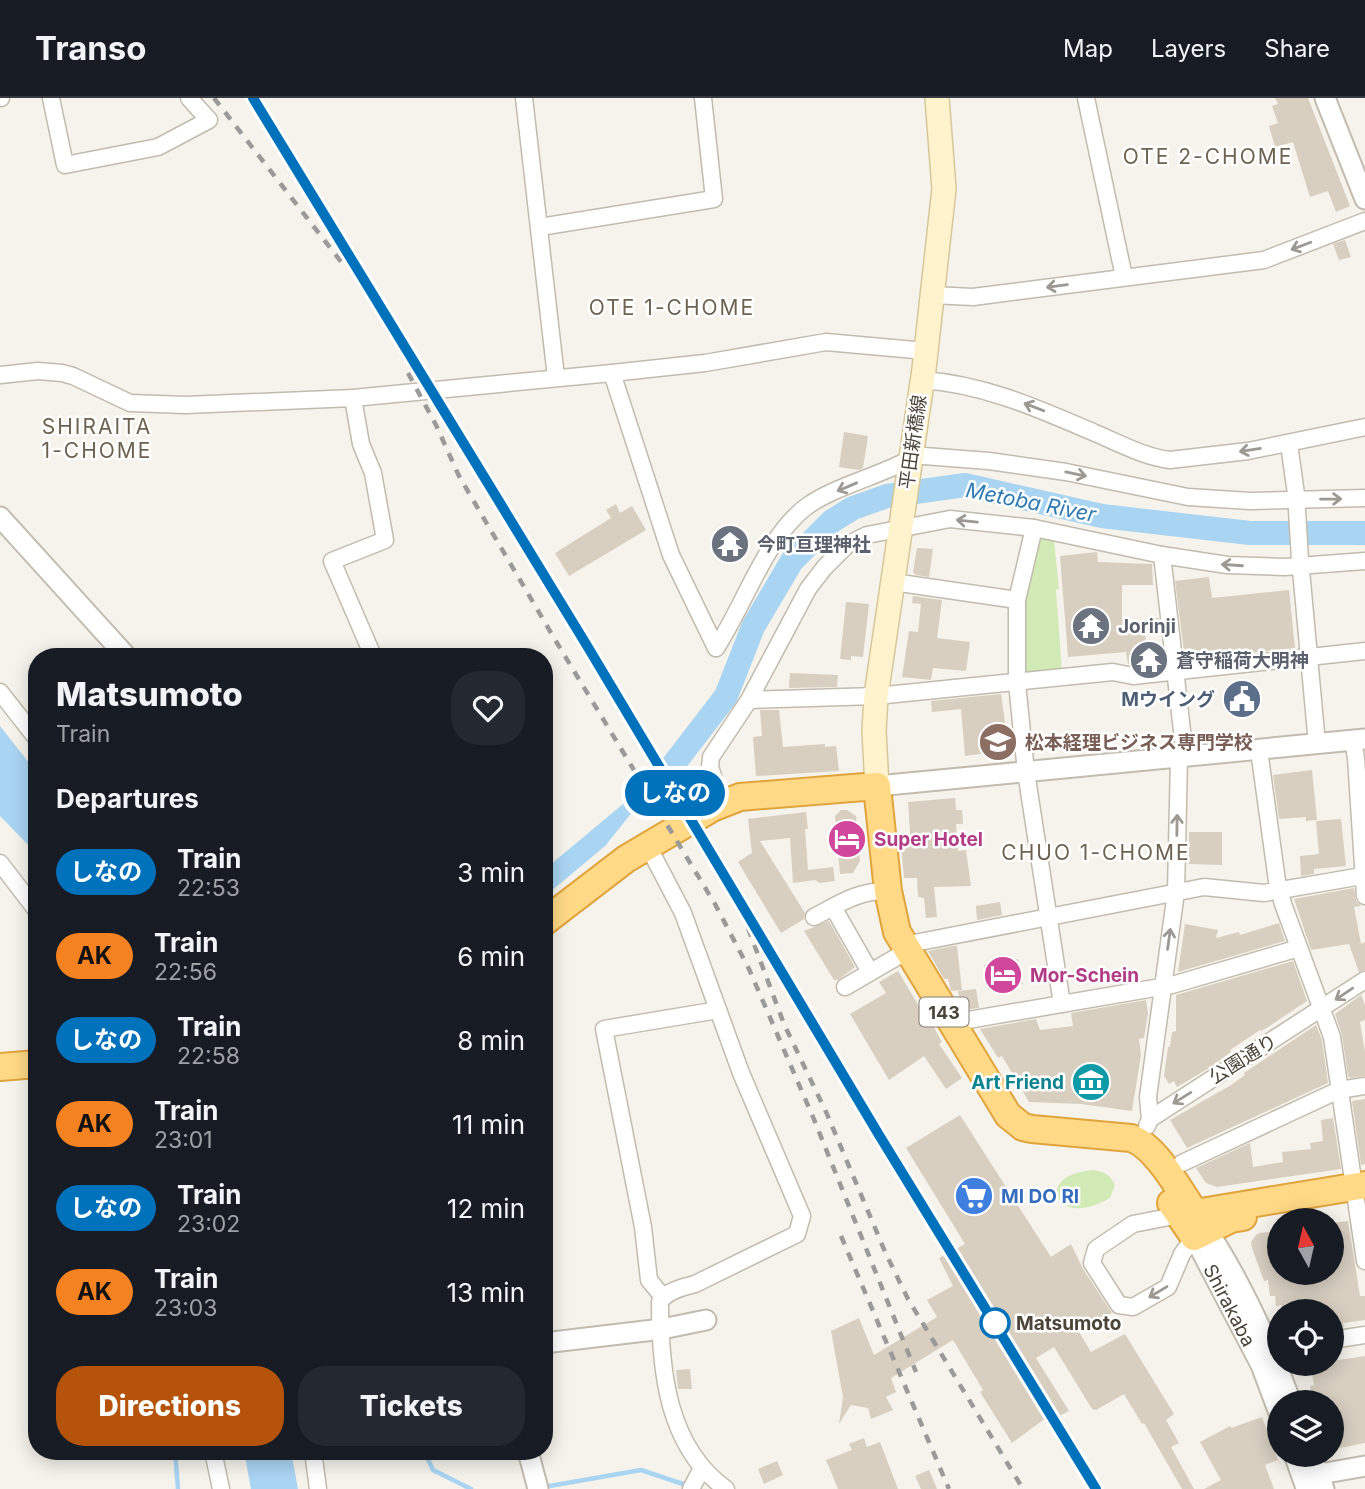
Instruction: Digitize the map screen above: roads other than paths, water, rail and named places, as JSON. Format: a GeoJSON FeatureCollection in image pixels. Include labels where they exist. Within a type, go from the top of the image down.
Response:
{"type":"FeatureCollection","features":[{"type":"Feature","properties":{"kind":"highway"},"geometry":{"type":"LineString","coordinates":[[553,915],[648,846],[722,803],[740,797],[877,786]]}},
{"type":"Feature","properties":{"kind":"highway","name":"143"},"geometry":{"type":"LineString","coordinates":[[877,786],[893,919],[906,948],[1008,1115],[1016,1123],[1032,1129],[1137,1136]]}},
{"type":"Feature","properties":{"kind":"highway"},"geometry":{"type":"LineString","coordinates":[[0,1067],[28,1064]]}},
{"type":"Feature","properties":{"kind":"highway"},"geometry":{"type":"LineString","coordinates":[[1137,1136],[1194,1224],[1360,1192]]}},
{"type":"Feature","properties":{"kind":"main road","name":"平田新橋線"},"geometry":{"type":"LineString","coordinates":[[877,786],[874,731],[876,696],[926,351],[944,189],[937,98]]}},
{"type":"Feature","properties":{"kind":"street"},"geometry":{"type":"LineString","coordinates":[[51,98],[65,165],[158,147],[209,120],[189,98]]}},
{"type":"Feature","properties":{"kind":"street"},"geometry":{"type":"LineString","coordinates":[[524,98],[556,377]]}},
{"type":"Feature","properties":{"kind":"street"},"geometry":{"type":"LineString","coordinates":[[540,227],[714,199],[703,98]]}},
{"type":"Feature","properties":{"kind":"street"},"geometry":{"type":"LineString","coordinates":[[1086,98],[1124,277]]}},
{"type":"Feature","properties":{"kind":"street"},"geometry":{"type":"LineString","coordinates":[[1330,99],[1365,199]]}},
{"type":"Feature","properties":{"kind":"street"},"geometry":{"type":"LineString","coordinates":[[932,295],[973,297],[1264,260],[1365,221]]}},
{"type":"Feature","properties":{"kind":"street"},"geometry":{"type":"LineString","coordinates":[[0,375],[38,371],[62,373],[130,403],[155,405],[353,398],[705,363],[826,342],[926,351]]}},
{"type":"Feature","properties":{"kind":"street"},"geometry":{"type":"LineString","coordinates":[[612,373],[671,555],[716,648],[733,623],[777,537],[801,511],[846,487],[904,462],[989,461],[1066,471],[1188,497],[1297,504],[1365,498]]}},
{"type":"Feature","properties":{"kind":"street"},"geometry":{"type":"LineString","coordinates":[[922,380],[992,392],[1159,459],[1184,460],[1289,444],[1365,427]]}},
{"type":"Feature","properties":{"kind":"street"},"geometry":{"type":"LineString","coordinates":[[353,398],[361,444],[373,473],[385,540],[332,561],[370,648]]}},
{"type":"Feature","properties":{"kind":"street"},"geometry":{"type":"LineString","coordinates":[[1289,444],[1297,504],[1317,744]]}},
{"type":"Feature","properties":{"kind":"street"},"geometry":{"type":"LineString","coordinates":[[0,517],[119,648]]}},
{"type":"Feature","properties":{"kind":"street"},"geometry":{"type":"LineString","coordinates":[[722,803],[710,767],[711,757],[749,700],[808,589],[847,545],[867,535],[902,522],[950,519],[1034,528],[1162,555],[1227,565],[1300,559],[1365,561]]}},
{"type":"Feature","properties":{"kind":"street"},"geometry":{"type":"LineString","coordinates":[[1034,528],[1017,600],[1017,683],[1026,772],[1062,1004]]}},
{"type":"Feature","properties":{"kind":"street"},"geometry":{"type":"LineString","coordinates":[[1137,1136],[1148,1097],[1176,892],[1182,758],[1162,555]]}},
{"type":"Feature","properties":{"kind":"street"},"geometry":{"type":"LineString","coordinates":[[893,582],[1017,600]]}},
{"type":"Feature","properties":{"kind":"street"},"geometry":{"type":"LineString","coordinates":[[749,700],[876,696],[1113,672],[1133,676],[1365,651]]}},
{"type":"Feature","properties":{"kind":"street"},"geometry":{"type":"LineString","coordinates":[[0,692],[28,727]]}},
{"type":"Feature","properties":{"kind":"street"},"geometry":{"type":"LineString","coordinates":[[877,786],[1359,740],[1356,758],[1365,896]]}},
{"type":"Feature","properties":{"kind":"street"},"geometry":{"type":"LineString","coordinates":[[1259,750],[1279,890],[1332,1037],[1339,1090],[1360,1192],[1365,1261]]}},
{"type":"Feature","properties":{"kind":"street"},"geometry":{"type":"LineString","coordinates":[[648,846],[683,913],[741,1073],[802,1216],[797,1234],[663,1297],[660,1302],[666,1372],[674,1422],[696,1480],[726,1489]]}},
{"type":"Feature","properties":{"kind":"street"},"geometry":{"type":"LineString","coordinates":[[0,863],[28,899]]}},
{"type":"Feature","properties":{"kind":"street"},"geometry":{"type":"LineString","coordinates":[[845,987],[906,948],[1047,917],[1204,887],[1264,893],[1362,876]]}},
{"type":"Feature","properties":{"kind":"street"},"geometry":{"type":"LineString","coordinates":[[814,917],[871,891],[888,891]]}},
{"type":"Feature","properties":{"kind":"street"},"geometry":{"type":"LineString","coordinates":[[833,907],[870,972]]}},
{"type":"Feature","properties":{"kind":"street"},"geometry":{"type":"LineString","coordinates":[[951,1023],[1163,987],[1299,948]]}},
{"type":"Feature","properties":{"kind":"street","name":"公園通り"},"geometry":{"type":"LineString","coordinates":[[1137,1136],[1365,980]]}},
{"type":"Feature","properties":{"kind":"street"},"geometry":{"type":"LineString","coordinates":[[663,1297],[649,1280],[643,1227],[604,1029],[718,1010]]}},
{"type":"Feature","properties":{"kind":"street"},"geometry":{"type":"LineString","coordinates":[[1182,1163],[1339,1090],[1365,1086]]}},
{"type":"Feature","properties":{"kind":"street"},"geometry":{"type":"LineString","coordinates":[[1133,1224],[1194,1224],[1168,1287],[1133,1307],[1119,1305],[1092,1263],[1096,1249],[1133,1224]]}},
{"type":"Feature","properties":{"kind":"street","name":"Shirakaba"},"geometry":{"type":"LineString","coordinates":[[1194,1224],[1267,1338]]}},
{"type":"Feature","properties":{"kind":"street","name":"Shirakaba"},"geometry":{"type":"LineString","coordinates":[[1194,1224],[1270,1390]]}},
{"type":"Feature","properties":{"kind":"street"},"geometry":{"type":"LineString","coordinates":[[553,1342],[662,1329],[706,1320]]}},
{"type":"Feature","properties":{"kind":"street"},"geometry":{"type":"LineString","coordinates":[[1344,1338],[1365,1335]]}},
{"type":"Feature","properties":{"kind":"street"},"geometry":{"type":"LineString","coordinates":[[215,1460],[221,1489]]}},
{"type":"Feature","properties":{"kind":"street"},"geometry":{"type":"LineString","coordinates":[[314,1460],[318,1489]]}},
{"type":"Feature","properties":{"kind":"street"},"geometry":{"type":"LineString","coordinates":[[530,1460],[537,1485]]}},
{"type":"Feature","properties":{"kind":"street"},"geometry":{"type":"LineString","coordinates":[[1303,1467],[1313,1482],[1365,1466]]}},
{"type":"Feature","properties":{"kind":"water"},"geometry":{"type":"Polygon","coordinates":[[[0,726],[28,762],[28,845],[0,816],[0,726]]]}},
{"type":"Feature","properties":{"kind":"water"},"geometry":{"type":"Polygon","coordinates":[[[671,764],[605,846],[553,889],[553,862],[671,764]]]}},
{"type":"Feature","properties":{"kind":"water"},"geometry":{"type":"Polygon","coordinates":[[[246,1460],[293,1460],[298,1489],[251,1489],[246,1460]]]}},
{"type":"Feature","properties":{"kind":"waterway","name":"Metoba River"},"geometry":{"type":"LineString","coordinates":[[637,800],[673,765],[726,696],[753,627],[792,561],[832,521],[853,508],[887,496],[965,485],[1102,516],[1250,533],[1365,533]]}},
{"type":"Feature","properties":{"kind":"waterway"},"geometry":{"type":"LineString","coordinates":[[176,1460],[178,1489]]}},
{"type":"Feature","properties":{"kind":"waterway"},"geometry":{"type":"LineString","coordinates":[[428,1460],[433,1470],[471,1489]]}},
{"type":"Feature","properties":{"kind":"waterway"},"geometry":{"type":"LineString","coordinates":[[544,1487],[641,1470],[689,1486]]}},
{"type":"Feature","properties":{"kind":"railway"},"geometry":{"type":"LineString","coordinates":[[214,98],[342,263]]}},
{"type":"Feature","properties":{"kind":"railway"},"geometry":{"type":"LineString","coordinates":[[253,98],[640,735],[879,1135],[1097,1489]]}},
{"type":"Feature","properties":{"kind":"railway"},"geometry":{"type":"LineString","coordinates":[[408,373],[459,476],[715,904],[749,969],[813,1117],[916,1372]]}},
{"type":"Feature","properties":{"kind":"railway"},"geometry":{"type":"LineString","coordinates":[[748,928],[784,1024],[827,1114],[886,1254],[908,1299],[1023,1489]]}},
{"type":"Feature","properties":{"kind":"railway"},"geometry":{"type":"LineString","coordinates":[[841,1236],[949,1489]]}},
{"type":"Feature","properties":{"kind":"train","name":"しなの"},"geometry":{"type":"LineString","coordinates":[[253,98],[589,649],[879,1135],[1096,1489]]}},
{"type":"Feature","properties":{"kind":"place","name":"今町亘理神社"},"geometry":{"type":"Point","coordinates":[730,544]}},
{"type":"Feature","properties":{"kind":"place","name":"Jorinji"},"geometry":{"type":"Point","coordinates":[1091,626]}},
{"type":"Feature","properties":{"kind":"place","name":"蒼守稲荷大明神"},"geometry":{"type":"Point","coordinates":[1149,660]}},
{"type":"Feature","properties":{"kind":"place","name":"Mウイング"},"geometry":{"type":"Point","coordinates":[1242,699]}},
{"type":"Feature","properties":{"kind":"place","name":"松本経理ビジネス専門学校"},"geometry":{"type":"Point","coordinates":[998,742]}},
{"type":"Feature","properties":{"kind":"place","name":"Super Hotel"},"geometry":{"type":"Point","coordinates":[847,839]}},
{"type":"Feature","properties":{"kind":"place","name":"Mor-Schein"},"geometry":{"type":"Point","coordinates":[1003,975]}},
{"type":"Feature","properties":{"kind":"place","name":"Art Friend"},"geometry":{"type":"Point","coordinates":[1091,1082]}},
{"type":"Feature","properties":{"kind":"place","name":"MI DO RI"},"geometry":{"type":"Point","coordinates":[974,1196]}},
{"type":"Feature","properties":{"kind":"place","name":"Matsumoto"},"geometry":{"type":"Point","coordinates":[995,1323]}},
{"type":"Feature","properties":{"kind":"district","name":"OTE 2-CHOME"},"geometry":{"type":"Point","coordinates":[1208,156]}},
{"type":"Feature","properties":{"kind":"district","name":"OTE 1-CHOME"},"geometry":{"type":"Point","coordinates":[672,307]}},
{"type":"Feature","properties":{"kind":"district","name":"SHIRAITA 1-CHOME"},"geometry":{"type":"Point","coordinates":[97,438]}},
{"type":"Feature","properties":{"kind":"district","name":"CHUO 1-CHOME"},"geometry":{"type":"Point","coordinates":[1096,852]}}]}
